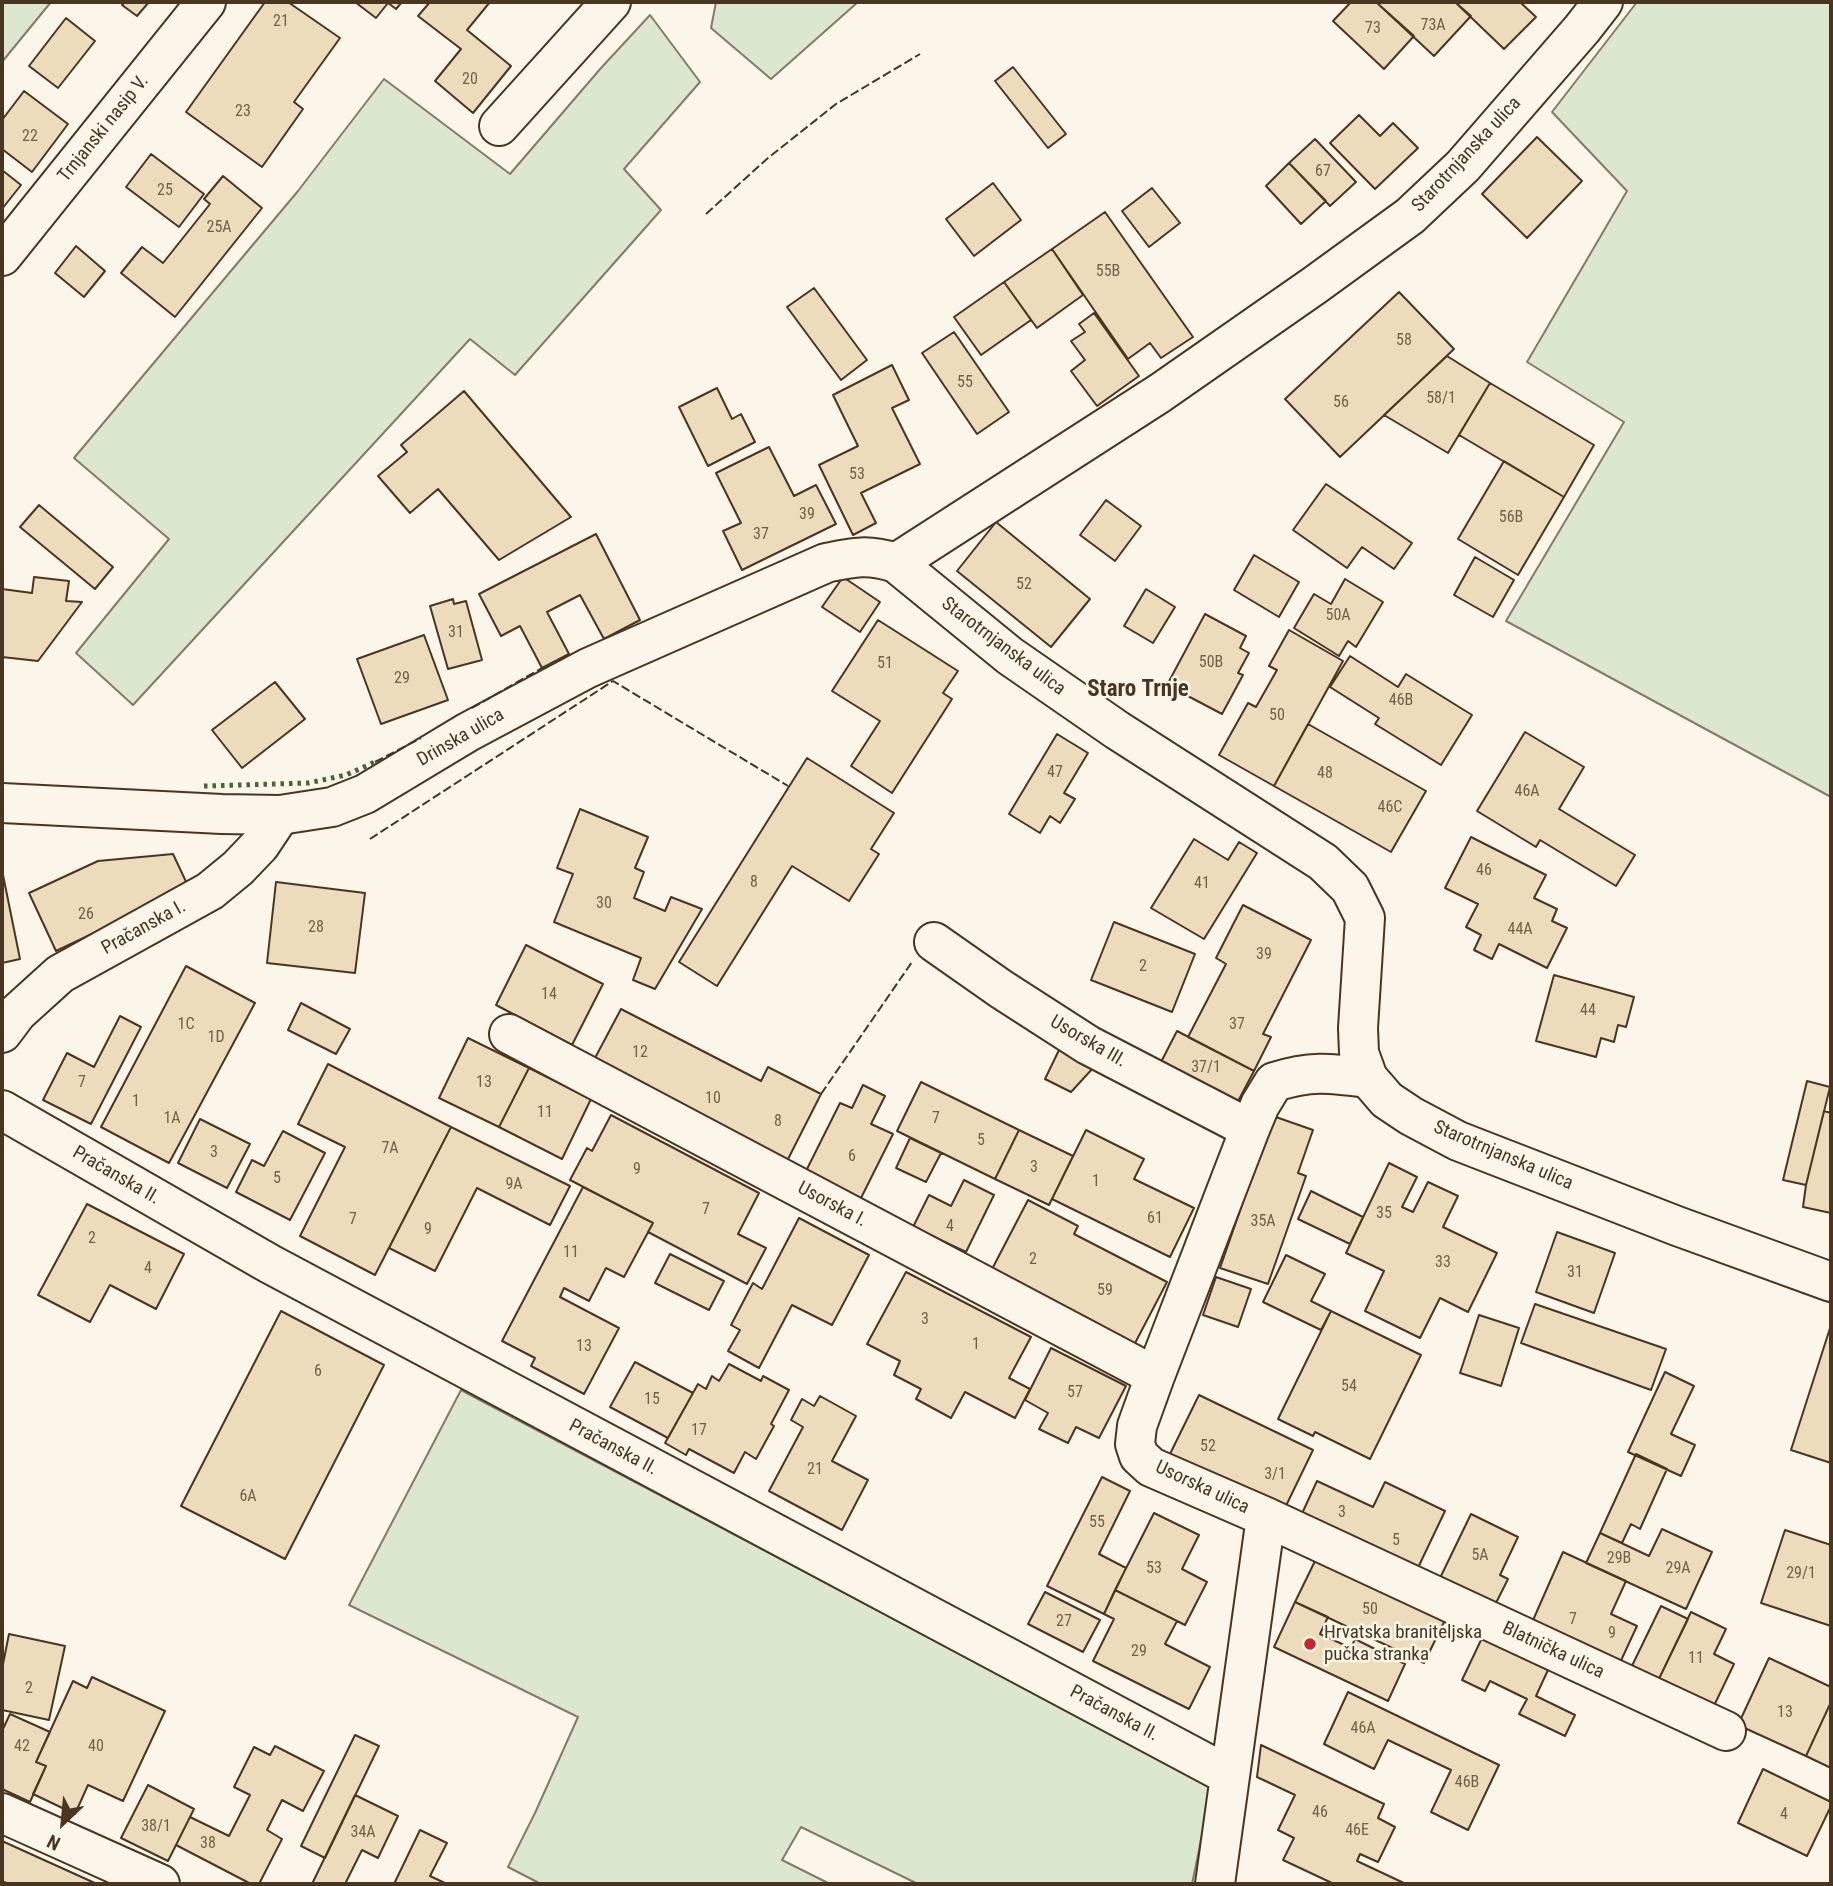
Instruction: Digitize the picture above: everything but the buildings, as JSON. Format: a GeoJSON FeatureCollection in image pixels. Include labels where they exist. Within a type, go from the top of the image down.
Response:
{"type":"FeatureCollection","features":[{"type":"Feature","properties":{"kind":"street","name":"Trnjanski nasip V."},"geometry":{"type":"LineString","coordinates":[[2,256],[206,2]]}},
{"type":"Feature","properties":{"kind":"street"},"geometry":{"type":"LineString","coordinates":[[499,126],[611,2]]}},
{"type":"Feature","properties":{"kind":"street","name":"Starotrnjanska ulica"},"geometry":{"type":"LineString","coordinates":[[1603,2],[1463,166],[1410,216],[1160,393],[896,563],[1021,663],[1116,730],[1323,862],[1350,888],[1365,918],[1358,1028],[1359,1053],[1368,1079],[1387,1100],[1458,1141],[1831,1282]]}},
{"type":"Feature","properties":{"kind":"street","name":"Drinska ulica"},"geometry":{"type":"LineString","coordinates":[[2,803],[280,815],[332,807],[365,794],[468,732],[588,668],[827,563],[876,556],[896,563]]}},
{"type":"Feature","properties":{"kind":"street","name":"Pračanska I."},"geometry":{"type":"LineString","coordinates":[[2,1033],[17,1013],[60,974],[210,891],[261,845],[280,815]]}},
{"type":"Feature","properties":{"kind":"street","name":"Usorska III."},"geometry":{"type":"LineString","coordinates":[[934,942],[1088,1045],[1250,1129]]}},
{"type":"Feature","properties":{"kind":"street","name":"Usorska I."},"geometry":{"type":"LineString","coordinates":[[509,1034],[1154,1377]]}},
{"type":"Feature","properties":{"kind":"street","name":"Usorska ulica"},"geometry":{"type":"LineString","coordinates":[[1215,1884],[1266,1517],[1152,1466],[1139,1456],[1135,1444],[1137,1426],[1250,1129],[1274,1082],[1297,1074],[1326,1072],[1368,1079]]}},
{"type":"Feature","properties":{"kind":"street","name":"Pračanska II."},"geometry":{"type":"LineString","coordinates":[[2,1110],[281,1270],[1230,1776]]}},
{"type":"Feature","properties":{"kind":"street","name":"Blatnička ulica"},"geometry":{"type":"LineString","coordinates":[[1266,1517],[1726,1731]]}},
{"type":"Feature","properties":{"kind":"street"},"geometry":{"type":"LineString","coordinates":[[2,1813],[160,1884]]}},
{"type":"Feature","properties":{"kind":"green space"},"geometry":{"type":"Polygon","coordinates":[[[2,2],[51,2],[2,62],[2,2]]]}},
{"type":"Feature","properties":{"kind":"green space"},"geometry":{"type":"Polygon","coordinates":[[[716,2],[858,2],[771,79],[711,28],[716,2]]]}},
{"type":"Feature","properties":{"kind":"green space"},"geometry":{"type":"Polygon","coordinates":[[[1637,2],[1831,2],[1831,797],[1506,621],[1624,422],[1527,362],[1627,191],[1552,112],[1637,2]]]}},
{"type":"Feature","properties":{"kind":"green space"},"geometry":{"type":"Polygon","coordinates":[[[650,15],[700,82],[624,169],[661,210],[515,375],[470,339],[133,705],[76,653],[169,539],[74,458],[298,191],[384,79],[510,174],[650,15]]]}},
{"type":"Feature","properties":{"kind":"green space"},"geometry":{"type":"Polygon","coordinates":[[[461,1390],[1212,1787],[1192,1884],[918,1884],[801,1827],[782,1860],[830,1884],[541,1884],[508,1867],[578,1717],[349,1605],[461,1390]]]}},
{"type":"Feature","properties":{"kind":"hedge"},"geometry":{"type":"LineString","coordinates":[[204,786],[308,783],[346,775],[375,762]]}},
{"type":"Feature","properties":{"kind":"fence"},"geometry":{"type":"LineString","coordinates":[[706,214],[768,158],[836,104],[920,54]]}},
{"type":"Feature","properties":{"kind":"fence"},"geometry":{"type":"LineString","coordinates":[[472,708],[542,668]]}},
{"type":"Feature","properties":{"kind":"fence"},"geometry":{"type":"LineString","coordinates":[[370,839],[613,681],[788,786]]}},
{"type":"Feature","properties":{"kind":"fence"},"geometry":{"type":"LineString","coordinates":[[375,762],[421,738]]}},
{"type":"Feature","properties":{"kind":"fence"},"geometry":{"type":"LineString","coordinates":[[821,1094],[912,962]]}},
{"type":"Feature","properties":{"kind":"place","name":"Hrvatska braniteljska pučka stranka"},"geometry":{"type":"Point","coordinates":[1310,1644]}},
{"type":"Feature","properties":{"kind":"district","name":"Staro Trnje"},"geometry":{"type":"Point","coordinates":[1138,690]}}]}
